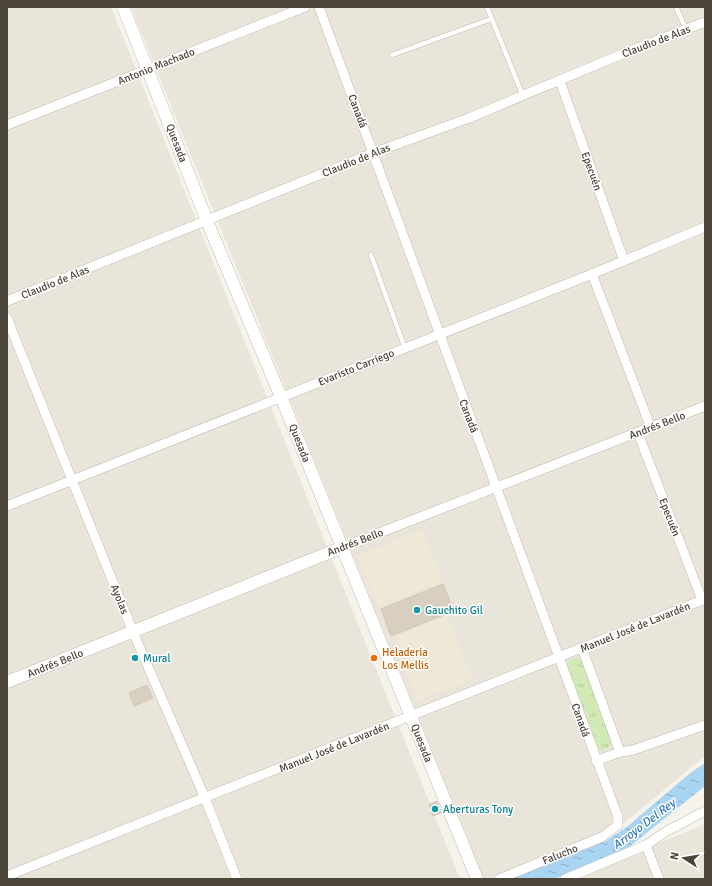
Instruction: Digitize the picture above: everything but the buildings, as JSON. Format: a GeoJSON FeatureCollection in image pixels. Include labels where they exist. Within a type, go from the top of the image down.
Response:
{"type":"FeatureCollection","features":[{"type":"Feature","properties":{"kind":"street","name":"Quesada"},"geometry":{"type":"LineString","coordinates":[[123,7],[207,221],[343,547],[477,879]]}},
{"type":"Feature","properties":{"kind":"street","name":"Antonio Machado"},"geometry":{"type":"LineString","coordinates":[[7,125],[305,7]]}},
{"type":"Feature","properties":{"kind":"street","name":"Canadá"},"geometry":{"type":"LineString","coordinates":[[319,7],[373,152],[438,335],[618,817],[618,825]]}},
{"type":"Feature","properties":{"kind":"street","name":"Claudio de Alas"},"geometry":{"type":"LineString","coordinates":[[7,301],[207,221],[373,152],[469,118],[627,52],[705,22]]}},
{"type":"Feature","properties":{"kind":"street","name":"Epecuén"},"geometry":{"type":"LineString","coordinates":[[560,81],[624,261]]}},
{"type":"Feature","properties":{"kind":"street","name":"Evaristo Carriego"},"geometry":{"type":"LineString","coordinates":[[7,506],[592,274],[705,227]]}},
{"type":"Feature","properties":{"kind":"street"},"geometry":{"type":"LineString","coordinates":[[592,274],[651,428]]}},
{"type":"Feature","properties":{"kind":"street","name":"Ayolas"},"geometry":{"type":"LineString","coordinates":[[7,318],[133,632],[205,798],[237,879]]}},
{"type":"Feature","properties":{"kind":"street","name":"Andrés Bello"},"geometry":{"type":"LineString","coordinates":[[7,682],[343,547],[705,406]]}},
{"type":"Feature","properties":{"kind":"street","name":"Epecuén"},"geometry":{"type":"LineString","coordinates":[[638,433],[703,600]]}},
{"type":"Feature","properties":{"kind":"street","name":"Manuel José de Lavardén"},"geometry":{"type":"LineString","coordinates":[[8,876],[558,656],[703,600]]}},
{"type":"Feature","properties":{"kind":"street"},"geometry":{"type":"LineString","coordinates":[[582,648],[620,752]]}},
{"type":"Feature","properties":{"kind":"street"},"geometry":{"type":"LineString","coordinates":[[596,761],[705,725]]}},
{"type":"Feature","properties":{"kind":"street"},"geometry":{"type":"LineString","coordinates":[[565,879],[646,844],[705,811]]}},
{"type":"Feature","properties":{"kind":"street","name":"Falucho"},"geometry":{"type":"LineString","coordinates":[[499,879],[602,837],[618,825]]}},
{"type":"Feature","properties":{"kind":"street"},"geometry":{"type":"LineString","coordinates":[[646,844],[659,879]]}},
{"type":"Feature","properties":{"kind":"lane"},"geometry":{"type":"LineString","coordinates":[[487,7],[523,96]]}},
{"type":"Feature","properties":{"kind":"lane"},"geometry":{"type":"LineString","coordinates":[[676,7],[686,29]]}},
{"type":"Feature","properties":{"kind":"lane"},"geometry":{"type":"LineString","coordinates":[[392,55],[491,19]]}},
{"type":"Feature","properties":{"kind":"lane"},"geometry":{"type":"LineString","coordinates":[[371,255],[405,348]]}},
{"type":"Feature","properties":{"kind":"shaded area"},"geometry":{"type":"Polygon","coordinates":[[[7,7],[111,7],[460,879],[7,879],[7,7]]]}},
{"type":"Feature","properties":{"kind":"shaded area"},"geometry":{"type":"Polygon","coordinates":[[[131,7],[705,7],[705,756],[613,832],[498,879],[484,879],[131,7]]]}},
{"type":"Feature","properties":{"kind":"shaded area"},"geometry":{"type":"Polygon","coordinates":[[[422,529],[443,581],[379,607],[357,556],[422,529]]]}},
{"type":"Feature","properties":{"kind":"shaded area"},"geometry":{"type":"Polygon","coordinates":[[[447,615],[472,679],[417,701],[392,638],[447,615]]]}},
{"type":"Feature","properties":{"kind":"shaded area"},"geometry":{"type":"Polygon","coordinates":[[[705,824],[705,879],[572,879],[705,824]]]}},
{"type":"Feature","properties":{"kind":"green space"},"geometry":{"type":"Polygon","coordinates":[[[575,658],[580,659],[584,664],[612,744],[603,751],[598,749],[567,664],[570,660],[575,658]]]}},
{"type":"Feature","properties":{"kind":"water","name":"Arroyo Del Rey"},"geometry":{"type":"Polygon","coordinates":[[[705,763],[705,786],[624,851],[554,879],[509,879],[606,841],[628,826],[689,774],[705,763]]]}},
{"type":"Feature","properties":{"kind":"place","name":"Gauchito Gil"},"geometry":{"type":"Point","coordinates":[417,610]}},
{"type":"Feature","properties":{"kind":"place","name":"Mural"},"geometry":{"type":"Point","coordinates":[135,658]}},
{"type":"Feature","properties":{"kind":"place","name":"Heladería Los Mellis"},"geometry":{"type":"Point","coordinates":[374,658]}},
{"type":"Feature","properties":{"kind":"place","name":"Aberturas Tony"},"geometry":{"type":"Point","coordinates":[435,809]}}]}
